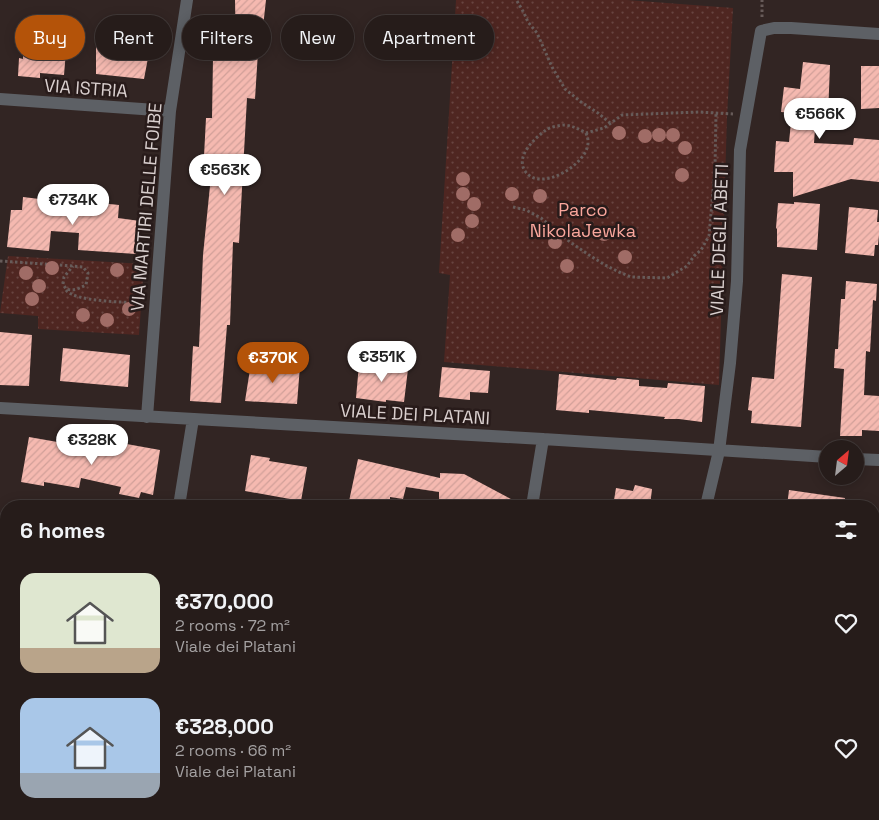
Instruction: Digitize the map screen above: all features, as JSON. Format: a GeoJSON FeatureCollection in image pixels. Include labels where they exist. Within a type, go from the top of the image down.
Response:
{"type":"FeatureCollection","features":[{"type":"Feature","properties":{"kind":"street","name":"VIA MARTIRI DELLE FOIBE"},"geometry":{"type":"LineString","coordinates":[[148,417],[170,111],[187,0]]}},
{"type":"Feature","properties":{"kind":"street","name":"VIALE DEGLI ABETI"},"geometry":{"type":"LineString","coordinates":[[707,500],[719,451],[730,363],[737,281],[740,150],[761,30],[791,28],[879,34]]}},
{"type":"Feature","properties":{"kind":"street","name":"VIA ISTRIA"},"geometry":{"type":"LineString","coordinates":[[0,99],[170,111]]}},
{"type":"Feature","properties":{"kind":"street","name":"VIALE DEI PLATANI"},"geometry":{"type":"LineString","coordinates":[[0,408],[819,457]]}},
{"type":"Feature","properties":{"kind":"street"},"geometry":{"type":"LineString","coordinates":[[180,500],[193,419]]}},
{"type":"Feature","properties":{"kind":"street"},"geometry":{"type":"LineString","coordinates":[[533,500],[544,439]]}},
{"type":"Feature","properties":{"kind":"street"},"geometry":{"type":"LineString","coordinates":[[864,459],[879,460]]}},
{"type":"Feature","properties":{"kind":"path"},"geometry":{"type":"LineString","coordinates":[[517,0],[528,22],[537,33],[552,67],[566,89],[610,123]]}},
{"type":"Feature","properties":{"kind":"path"},"geometry":{"type":"LineString","coordinates":[[586,133],[588,141],[585,151],[578,162],[566,172],[551,179],[539,179],[532,178],[523,168],[522,160],[525,152],[548,129],[564,125],[577,127],[586,133],[604,128],[622,114],[699,112],[746,115]]}},
{"type":"Feature","properties":{"kind":"path"},"geometry":{"type":"LineString","coordinates":[[513,207],[526,210],[541,218],[570,242],[605,266],[631,278],[667,278],[687,266],[701,250],[708,236],[715,168],[716,113]]}},
{"type":"Feature","properties":{"kind":"path"},"geometry":{"type":"LineString","coordinates":[[0,261],[83,267],[88,273],[86,285],[72,291],[66,289]]}},
{"type":"Feature","properties":{"kind":"path"},"geometry":{"type":"LineString","coordinates":[[73,266],[64,277],[63,284],[69,294],[92,299],[156,303]]}},
{"type":"Feature","properties":{"kind":"green space","name":"Parco NikolaJewka"},"geometry":{"type":"Polygon","coordinates":[[[456,0],[627,0],[733,8],[727,116],[719,385],[444,362],[450,275],[439,273],[452,60],[494,60],[494,15],[455,15],[456,0]]]}},
{"type":"Feature","properties":{"kind":"green space"},"geometry":{"type":"Polygon","coordinates":[[[8,256],[144,264],[139,335],[38,329],[38,316],[0,313],[8,256]]]}},
{"type":"Feature","properties":{"kind":"building"},"geometry":{"type":"Polygon","coordinates":[[[235,0],[266,0],[264,15],[235,15],[235,0]]]}},
{"type":"Feature","properties":{"kind":"building"},"geometry":{"type":"Polygon","coordinates":[[[19,60],[65,60],[64,75],[40,73],[40,78],[18,76],[19,60]]]}},
{"type":"Feature","properties":{"kind":"building"},"geometry":{"type":"Polygon","coordinates":[[[96,60],[148,60],[144,79],[96,74],[96,60]]]}},
{"type":"Feature","properties":{"kind":"building"},"geometry":{"type":"Polygon","coordinates":[[[213,60],[257,60],[255,99],[247,98],[239,243],[233,242],[230,325],[227,325],[221,403],[190,401],[193,346],[199,347],[203,255],[211,176],[203,175],[206,118],[212,118],[213,60]]]}},
{"type":"Feature","properties":{"kind":"building"},"geometry":{"type":"Polygon","coordinates":[[[803,62],[830,65],[828,116],[816,115],[814,143],[853,145],[854,138],[879,140],[879,182],[851,179],[793,197],[793,172],[774,172],[776,141],[789,142],[792,113],[781,112],[784,87],[800,89],[803,62]]]}},
{"type":"Feature","properties":{"kind":"building"},"geometry":{"type":"Polygon","coordinates":[[[861,66],[879,66],[879,108],[861,109],[861,66]]]}},
{"type":"Feature","properties":{"kind":"building"},"geometry":{"type":"Polygon","coordinates":[[[23,197],[81,204],[82,201],[119,205],[118,218],[140,221],[136,254],[78,250],[79,233],[51,231],[49,251],[7,247],[11,210],[22,210],[23,197]]]}},
{"type":"Feature","properties":{"kind":"building"},"geometry":{"type":"Polygon","coordinates":[[[794,202],[820,204],[817,250],[777,247],[778,203],[794,204],[794,202]]]}},
{"type":"Feature","properties":{"kind":"building"},"geometry":{"type":"Polygon","coordinates":[[[849,207],[878,210],[879,235],[878,245],[875,245],[874,256],[845,253],[849,207]]]}},
{"type":"Feature","properties":{"kind":"building"},"geometry":{"type":"Polygon","coordinates":[[[782,274],[812,277],[801,427],[751,423],[752,411],[748,410],[752,377],[774,379],[782,274]]]}},
{"type":"Feature","properties":{"kind":"building"},"geometry":{"type":"Polygon","coordinates":[[[846,281],[877,284],[876,301],[873,300],[870,352],[866,351],[864,395],[879,396],[879,431],[862,430],[862,436],[840,436],[844,369],[834,368],[835,349],[838,349],[841,299],[845,299],[846,281]]]}},
{"type":"Feature","properties":{"kind":"building"},"geometry":{"type":"Polygon","coordinates":[[[0,332],[32,335],[29,386],[0,385],[0,332]]]}},
{"type":"Feature","properties":{"kind":"building"},"geometry":{"type":"Polygon","coordinates":[[[63,348],[130,355],[128,387],[60,381],[63,348]]]}},
{"type":"Feature","properties":{"kind":"building"},"geometry":{"type":"Polygon","coordinates":[[[251,363],[300,366],[297,404],[245,401],[251,363]]]}},
{"type":"Feature","properties":{"kind":"building"},"geometry":{"type":"Polygon","coordinates":[[[359,364],[408,369],[404,402],[356,398],[359,364]]]}},
{"type":"Feature","properties":{"kind":"building"},"geometry":{"type":"Polygon","coordinates":[[[442,367],[490,371],[488,393],[470,392],[470,400],[439,397],[442,367]]]}},
{"type":"Feature","properties":{"kind":"building"},"geometry":{"type":"Polygon","coordinates":[[[559,374],[616,380],[617,378],[639,380],[639,386],[667,388],[668,383],[705,386],[702,422],[589,410],[589,413],[556,410],[559,374]]]}},
{"type":"Feature","properties":{"kind":"building"},"geometry":{"type":"Polygon","coordinates":[[[29,437],[109,451],[110,441],[160,450],[153,495],[141,492],[139,498],[119,494],[121,487],[81,478],[79,488],[44,482],[44,486],[21,482],[29,437]]]}},
{"type":"Feature","properties":{"kind":"building"},"geometry":{"type":"Polygon","coordinates":[[[251,455],[270,458],[269,461],[307,467],[301,500],[245,491],[251,455]]]}},
{"type":"Feature","properties":{"kind":"building"},"geometry":{"type":"Polygon","coordinates":[[[358,459],[440,478],[440,473],[464,474],[513,500],[439,500],[439,492],[406,487],[403,499],[390,497],[390,500],[349,500],[358,459]]]}},
{"type":"Feature","properties":{"kind":"building"},"geometry":{"type":"Polygon","coordinates":[[[635,485],[652,489],[651,500],[614,500],[616,488],[633,491],[635,485]]]}},
{"type":"Feature","properties":{"kind":"building"},"geometry":{"type":"Polygon","coordinates":[[[789,490],[845,498],[845,500],[788,500],[789,490]]]}}]}
